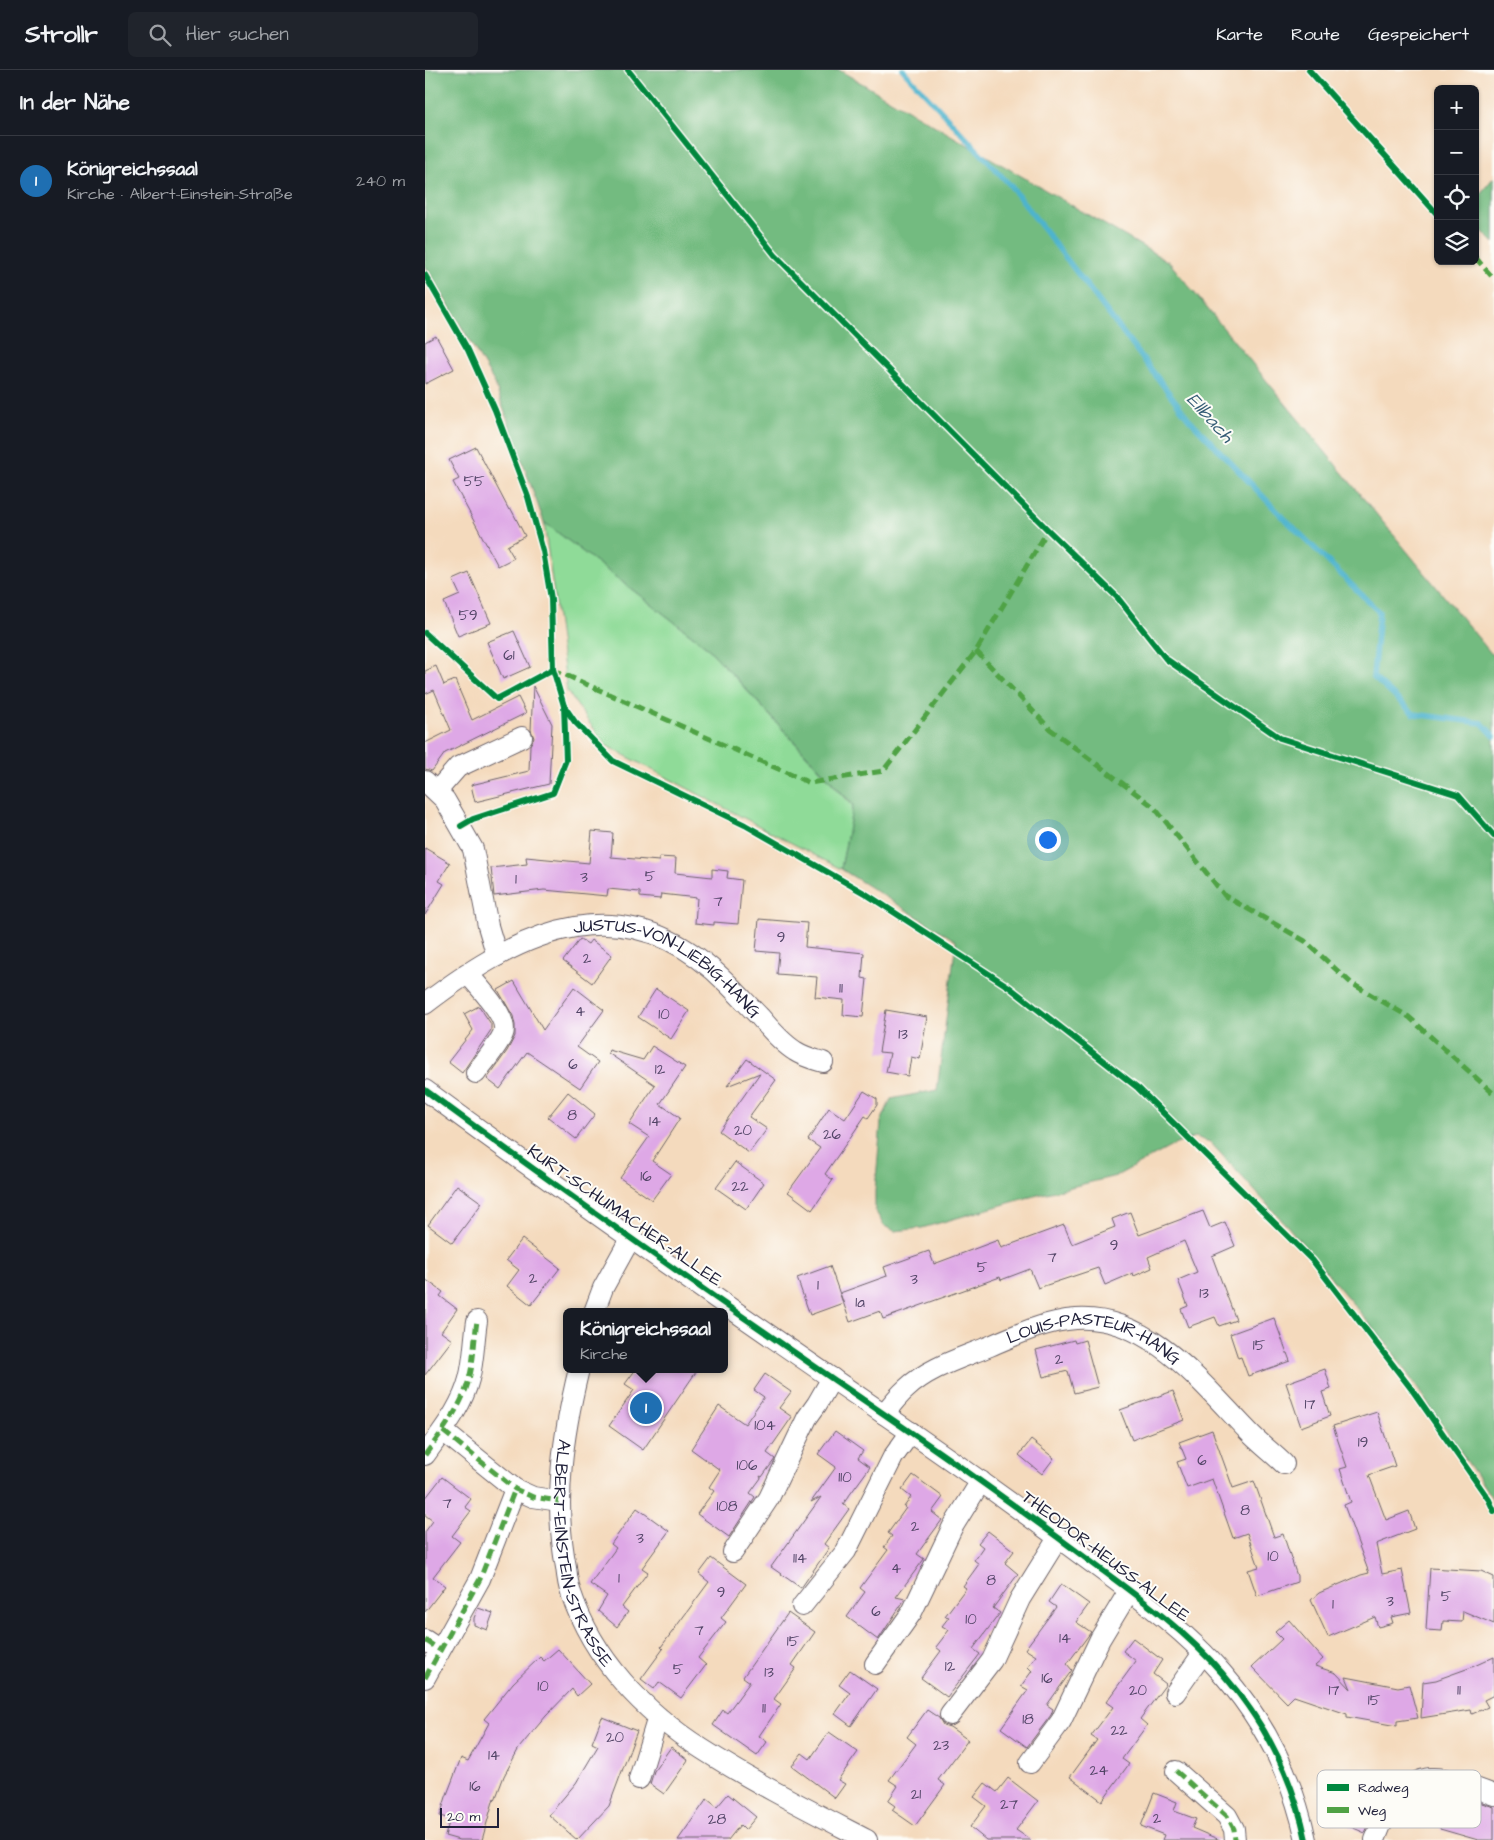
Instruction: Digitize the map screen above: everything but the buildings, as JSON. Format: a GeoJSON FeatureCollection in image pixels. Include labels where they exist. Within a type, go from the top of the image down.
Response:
{"type":"FeatureCollection","features":[{"type":"Feature","properties":{"kind":"street"},"geometry":{"type":"LineString","coordinates":[[497,956],[488,926],[473,850],[445,800],[431,786],[459,767],[522,737]]}},
{"type":"Feature","properties":{"kind":"street","name":"JUSTUS-VON-LIEBIG-HANG"},"geometry":{"type":"LineString","coordinates":[[425,1004],[467,973],[536,936],[565,928],[591,924],[627,926],[652,933],[675,943],[709,965],[776,1035],[793,1050],[808,1058],[823,1062]]}},
{"type":"Feature","properties":{"kind":"street"},"geometry":{"type":"LineString","coordinates":[[467,973],[504,1022],[503,1034],[476,1073]]}},
{"type":"Feature","properties":{"kind":"street","name":"KURT-SCHUMACHER-ALLEE"},"geometry":{"type":"LineString","coordinates":[[425,1090],[630,1239],[883,1414]]}},
{"type":"Feature","properties":{"kind":"street"},"geometry":{"type":"LineString","coordinates":[[596,1308],[603,1288],[630,1239]]}},
{"type":"Feature","properties":{"kind":"street","name":"LOUIS-PASTEUR-HANG"},"geometry":{"type":"LineString","coordinates":[[883,1414],[906,1388],[933,1370],[1027,1330],[1047,1324],[1077,1319],[1106,1322],[1135,1332],[1161,1346],[1185,1366],[1250,1434],[1284,1464]]}},
{"type":"Feature","properties":{"kind":"street"},"geometry":{"type":"LineString","coordinates":[[425,1455],[443,1431],[470,1378],[477,1321]]}},
{"type":"Feature","properties":{"kind":"street","name":"ALBERT-EINSTEIN-STRASSE"},"geometry":{"type":"LineString","coordinates":[[578,1373],[565,1432],[559,1501],[562,1546],[571,1592],[588,1633],[616,1673],[659,1718],[701,1748],[780,1796],[867,1840]]}},
{"type":"Feature","properties":{"kind":"street"},"geometry":{"type":"LineString","coordinates":[[733,1552],[769,1498],[807,1418],[832,1378]]}},
{"type":"Feature","properties":{"kind":"street","name":"THEODOR-HEUSS-ALLEE"},"geometry":{"type":"LineString","coordinates":[[883,1414],[981,1481],[1174,1624],[1203,1652],[1224,1675],[1252,1712],[1273,1746],[1291,1785],[1300,1812],[1306,1840]]}},
{"type":"Feature","properties":{"kind":"street"},"geometry":{"type":"LineString","coordinates":[[443,1431],[515,1489],[533,1497],[559,1501]]}},
{"type":"Feature","properties":{"kind":"street"},"geometry":{"type":"LineString","coordinates":[[802,1606],[845,1551],[893,1457],[911,1432]]}},
{"type":"Feature","properties":{"kind":"street"},"geometry":{"type":"LineString","coordinates":[[875,1664],[912,1612],[952,1528],[981,1481]]}},
{"type":"Feature","properties":{"kind":"street"},"geometry":{"type":"LineString","coordinates":[[425,1678],[433,1645],[480,1579],[515,1489]]}},
{"type":"Feature","properties":{"kind":"street","name":"THEODOR-HEUSS-ALLEE"},"geometry":{"type":"LineString","coordinates":[[950,1716],[992,1660],[1019,1599],[1058,1538]]}},
{"type":"Feature","properties":{"kind":"street","name":"THEODOR-HEUSS-ALLEE"},"geometry":{"type":"LineString","coordinates":[[1030,1763],[1061,1722],[1100,1639],[1129,1591]]}},
{"type":"Feature","properties":{"kind":"street"},"geometry":{"type":"LineString","coordinates":[[1175,1693],[1203,1652]]}},
{"type":"Feature","properties":{"kind":"street"},"geometry":{"type":"LineString","coordinates":[[639,1779],[659,1718]]}},
{"type":"Feature","properties":{"kind":"street"},"geometry":{"type":"LineString","coordinates":[[1176,1771],[1227,1816],[1234,1829],[1235,1840]]}},
{"type":"Feature","properties":{"kind":"street"},"geometry":{"type":"LineString","coordinates":[[1481,1791],[1494,1795]]}},
{"type":"Feature","properties":{"kind":"street"},"geometry":{"type":"LineString","coordinates":[[1375,1840],[1380,1828]]}},
{"type":"Feature","properties":{"kind":"green space"},"geometry":{"type":"Polygon","coordinates":[[[425,70],[839,70],[1169,262],[1494,657],[1494,1501],[1390,1348],[1289,1228],[1210,1142],[1195,1137],[1174,1145],[1116,1176],[1026,1198],[922,1228],[895,1231],[884,1226],[875,1210],[881,1122],[891,1099],[937,1090],[956,941],[841,869],[853,805],[707,647],[544,522],[494,382],[425,265],[425,70]]]}},
{"type":"Feature","properties":{"kind":"green space"},"geometry":{"type":"Polygon","coordinates":[[[1494,177],[1494,243],[1479,228],[1479,195],[1494,177]]]}},
{"type":"Feature","properties":{"kind":"green space"},"geometry":{"type":"Polygon","coordinates":[[[544,522],[707,647],[853,806],[841,869],[605,745],[567,691],[544,522]]]}},
{"type":"Feature","properties":{"kind":"waterway","name":"Ellbach"},"geometry":{"type":"LineString","coordinates":[[903,70],[1010,185],[1189,419],[1277,511],[1379,612],[1373,677],[1414,714],[1482,723],[1494,736]]}},
{"type":"Feature","properties":{"kind":"marked path"},"geometry":{"type":"LineString","coordinates":[[1479,262],[1494,279]]}},
{"type":"Feature","properties":{"kind":"marked path"},"geometry":{"type":"LineString","coordinates":[[552,669],[810,783],[883,771],[976,651],[1048,530]]}},
{"type":"Feature","properties":{"kind":"marked path"},"geometry":{"type":"LineString","coordinates":[[976,651],[1050,729],[1154,807],[1225,896],[1305,941],[1351,983],[1409,1017],[1494,1094]]}},
{"type":"Feature","properties":{"kind":"marked path"},"geometry":{"type":"LineString","coordinates":[[425,1455],[451,1418],[466,1389],[472,1365],[477,1321]]}},
{"type":"Feature","properties":{"kind":"marked path"},"geometry":{"type":"LineString","coordinates":[[443,1431],[515,1489],[533,1497],[559,1501]]}},
{"type":"Feature","properties":{"kind":"marked path"},"geometry":{"type":"LineString","coordinates":[[425,1678],[480,1579],[515,1489]]}},
{"type":"Feature","properties":{"kind":"marked path"},"geometry":{"type":"LineString","coordinates":[[425,1640],[440,1650]]}},
{"type":"Feature","properties":{"kind":"marked path"},"geometry":{"type":"LineString","coordinates":[[1176,1771],[1227,1816],[1234,1829],[1235,1840]]}},
{"type":"Feature","properties":{"kind":"cycle path"},"geometry":{"type":"LineString","coordinates":[[628,70],[775,255],[1117,597],[1166,659],[1280,738],[1458,795],[1494,836]]}},
{"type":"Feature","properties":{"kind":"cycle path"},"geometry":{"type":"LineString","coordinates":[[1309,70],[1434,211]]}},
{"type":"Feature","properties":{"kind":"cycle path"},"geometry":{"type":"LineString","coordinates":[[425,275],[468,350],[495,410],[528,497],[543,551],[551,599],[553,669],[564,706],[566,760],[553,793],[473,819],[461,826]]}},
{"type":"Feature","properties":{"kind":"cycle path"},"geometry":{"type":"LineString","coordinates":[[425,633],[497,699],[553,669]]}},
{"type":"Feature","properties":{"kind":"cycle path"},"geometry":{"type":"LineString","coordinates":[[564,706],[575,722],[613,761],[745,825],[866,894],[1009,987],[1138,1088],[1313,1261],[1413,1391],[1489,1500],[1494,1511]]}},
{"type":"Feature","properties":{"kind":"cycle path"},"geometry":{"type":"LineString","coordinates":[[425,1090],[653,1254],[986,1485],[1175,1626],[1222,1673],[1237,1691],[1264,1731],[1285,1773],[1306,1840]]}},
{"type":"Feature","properties":{"kind":"place","name":"Königreichssaal"},"geometry":{"type":"Point","coordinates":[646,1408]}}]}
